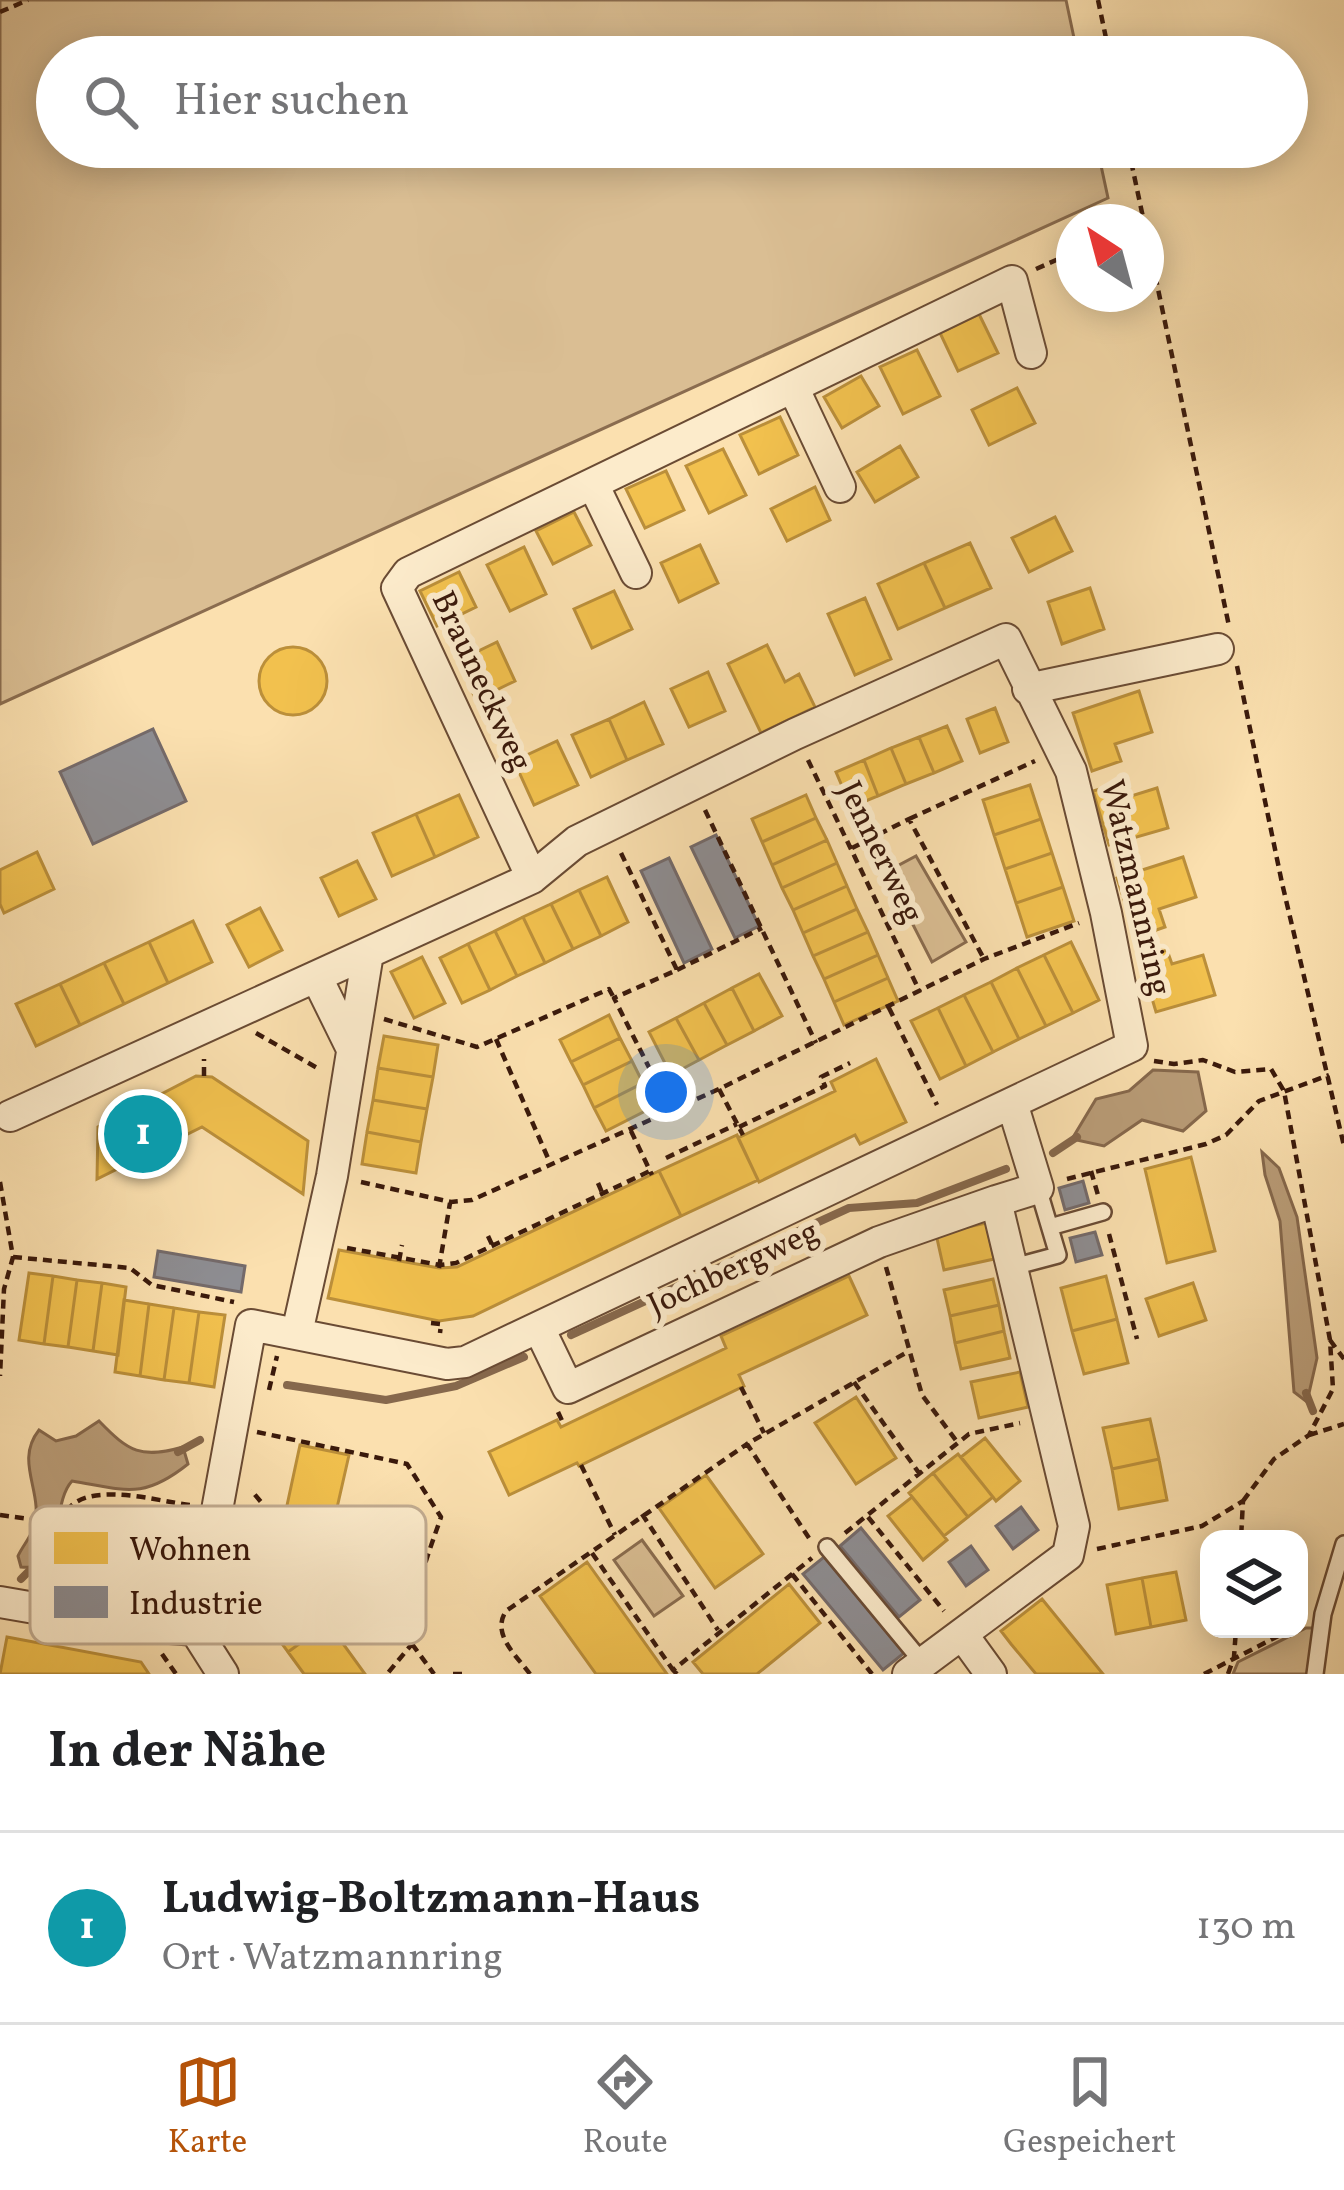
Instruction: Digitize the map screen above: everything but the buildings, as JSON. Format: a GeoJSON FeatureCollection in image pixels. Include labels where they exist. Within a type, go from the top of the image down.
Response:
{"type":"FeatureCollection","features":[{"type":"Feature","properties":{"kind":"street"},"geometry":{"type":"LineString","coordinates":[[1012,281],[1030,352]]}},
{"type":"Feature","properties":{"kind":"street","name":"Brauneckweg"},"geometry":{"type":"LineString","coordinates":[[532,878],[397,589],[408,573],[1012,281]]}},
{"type":"Feature","properties":{"kind":"street"},"geometry":{"type":"LineString","coordinates":[[793,387],[840,487]]}},
{"type":"Feature","properties":{"kind":"street"},"geometry":{"type":"LineString","coordinates":[[592,484],[635,573]]}},
{"type":"Feature","properties":{"kind":"street","name":"Watzmannring"},"geometry":{"type":"LineString","coordinates":[[10,1116],[532,878],[577,841],[795,734],[1006,639],[1071,771],[1132,1046],[1012,1102]]}},
{"type":"Feature","properties":{"kind":"street"},"geometry":{"type":"LineString","coordinates":[[1028,689],[1229,654]]}},
{"type":"Feature","properties":{"kind":"street"},"geometry":{"type":"LineString","coordinates":[[223,1506],[241,1428],[251,1325],[289,1331],[318,1242],[368,953]]}},
{"type":"Feature","properties":{"kind":"street"},"geometry":{"type":"LineString","coordinates":[[317,978],[352,1049]]}},
{"type":"Feature","properties":{"kind":"street"},"geometry":{"type":"LineString","coordinates":[[915,1669],[1068,1555],[1074,1526],[995,1201],[1039,1188],[1012,1102]]}},
{"type":"Feature","properties":{"kind":"street","name":"Jochbergweg"},"geometry":{"type":"LineString","coordinates":[[289,1331],[447,1364],[466,1362],[1012,1102]]}},
{"type":"Feature","properties":{"kind":"street","name":"Jochbergweg"},"geometry":{"type":"LineString","coordinates":[[539,1328],[568,1388],[879,1242],[995,1201]]}},
{"type":"Feature","properties":{"kind":"street"},"geometry":{"type":"LineString","coordinates":[[0,1602],[30,1607]]}},
{"type":"Feature","properties":{"kind":"street"},"geometry":{"type":"LineString","coordinates":[[962,1634],[992,1674]]}},
{"type":"Feature","properties":{"kind":"street"},"geometry":{"type":"LineString","coordinates":[[204,1644],[223,1674]]}},
{"type":"Feature","properties":{"kind":"lane"},"geometry":{"type":"LineString","coordinates":[[1013,1268],[1058,1255],[1039,1188]]}},
{"type":"Feature","properties":{"kind":"lane"},"geometry":{"type":"LineString","coordinates":[[1050,1228],[1102,1213]]}},
{"type":"Feature","properties":{"kind":"lane"},"geometry":{"type":"LineString","coordinates":[[1316,1674],[1323,1614],[1344,1544]]}},
{"type":"Feature","properties":{"kind":"lane"},"geometry":{"type":"LineString","coordinates":[[823,1550],[915,1669]]}},
{"type":"Feature","properties":{"kind":"path"},"geometry":{"type":"LineString","coordinates":[[0,12],[28,0]]}},
{"type":"Feature","properties":{"kind":"path"},"geometry":{"type":"LineString","coordinates":[[1098,0],[1106,36]]}},
{"type":"Feature","properties":{"kind":"path"},"geometry":{"type":"LineString","coordinates":[[1132,168],[1140,204]]}},
{"type":"Feature","properties":{"kind":"path"},"geometry":{"type":"LineString","coordinates":[[1012,281],[1056,260]]}},
{"type":"Feature","properties":{"kind":"path"},"geometry":{"type":"LineString","coordinates":[[1162,312],[1229,654],[1344,1146]]}},
{"type":"Feature","properties":{"kind":"path","name":"Jennerweg"},"geometry":{"type":"LineString","coordinates":[[795,734],[920,992]]}},
{"type":"Feature","properties":{"kind":"path"},"geometry":{"type":"LineString","coordinates":[[850,849],[1060,750]]}},
{"type":"Feature","properties":{"kind":"path"},"geometry":{"type":"LineString","coordinates":[[693,786],[816,1043]]}},
{"type":"Feature","properties":{"kind":"path"},"geometry":{"type":"LineString","coordinates":[[909,819],[984,958]]}},
{"type":"Feature","properties":{"kind":"path"},"geometry":{"type":"LineString","coordinates":[[608,826],[677,970]]}},
{"type":"Feature","properties":{"kind":"path"},"geometry":{"type":"LineString","coordinates":[[332,1176],[451,1202],[472,1200],[719,1089],[984,958],[1106,913]]}},
{"type":"Feature","properties":{"kind":"path"},"geometry":{"type":"LineString","coordinates":[[614,998],[762,928]]}},
{"type":"Feature","properties":{"kind":"path"},"geometry":{"type":"LineString","coordinates":[[361,1012],[477,1047],[609,989],[671,1111]]}},
{"type":"Feature","properties":{"kind":"path"},"geometry":{"type":"LineString","coordinates":[[889,1008],[950,1132]]}},
{"type":"Feature","properties":{"kind":"path"},"geometry":{"type":"LineString","coordinates":[[230,1018],[344,1083]]}},
{"type":"Feature","properties":{"kind":"path"},"geometry":{"type":"LineString","coordinates":[[496,1039],[551,1165]]}},
{"type":"Feature","properties":{"kind":"path"},"geometry":{"type":"LineString","coordinates":[[1132,1046],[1157,1063],[1203,1060],[1235,1072],[1271,1069],[1284,1091],[1330,1340],[1333,1389],[1309,1435]]}},
{"type":"Feature","properties":{"kind":"path"},"geometry":{"type":"LineString","coordinates":[[666,1158],[826,1086],[821,1077],[850,1064]]}},
{"type":"Feature","properties":{"kind":"path"},"geometry":{"type":"LineString","coordinates":[[1039,1188],[1206,1144],[1226,1135],[1258,1101],[1329,1075]]}},
{"type":"Feature","properties":{"kind":"path"},"geometry":{"type":"LineString","coordinates":[[719,1089],[743,1136]]}},
{"type":"Feature","properties":{"kind":"path"},"geometry":{"type":"LineString","coordinates":[[318,1242],[440,1267],[456,1263],[651,1173],[630,1130]]}},
{"type":"Feature","properties":{"kind":"path"},"geometry":{"type":"LineString","coordinates":[[1091,1171],[1137,1339]]}},
{"type":"Feature","properties":{"kind":"path"},"geometry":{"type":"LineString","coordinates":[[0,1182],[14,1257],[2,1288],[0,1376]]}},
{"type":"Feature","properties":{"kind":"path"},"geometry":{"type":"LineString","coordinates":[[598,1183],[603,1196]]}},
{"type":"Feature","properties":{"kind":"path"},"geometry":{"type":"LineString","coordinates":[[440,1267],[451,1202]]}},
{"type":"Feature","properties":{"kind":"path"},"geometry":{"type":"LineString","coordinates":[[488,1236],[494,1247]]}},
{"type":"Feature","properties":{"kind":"path"},"geometry":{"type":"LineString","coordinates":[[879,1242],[922,1395],[958,1443]]}},
{"type":"Feature","properties":{"kind":"path"},"geometry":{"type":"LineString","coordinates":[[399,1260],[402,1245]]}},
{"type":"Feature","properties":{"kind":"path"},"geometry":{"type":"LineString","coordinates":[[14,1257],[130,1268],[152,1285],[240,1303]]}},
{"type":"Feature","properties":{"kind":"path"},"geometry":{"type":"LineString","coordinates":[[289,1331],[272,1388],[254,1400],[241,1428],[407,1464],[441,1517],[426,1561]]}},
{"type":"Feature","properties":{"kind":"path"},"geometry":{"type":"LineString","coordinates":[[1330,1340],[1344,1359]]}},
{"type":"Feature","properties":{"kind":"path"},"geometry":{"type":"LineString","coordinates":[[530,1674],[500,1633],[506,1611],[764,1433],[908,1351]]}},
{"type":"Feature","properties":{"kind":"path"},"geometry":{"type":"LineString","coordinates":[[854,1382],[919,1473]]}},
{"type":"Feature","properties":{"kind":"path"},"geometry":{"type":"LineString","coordinates":[[741,1387],[764,1433]]}},
{"type":"Feature","properties":{"kind":"path"},"geometry":{"type":"LineString","coordinates":[[592,1553],[675,1672],[969,1434],[1049,1418]]}},
{"type":"Feature","properties":{"kind":"path"},"geometry":{"type":"LineString","coordinates":[[1068,1555],[1202,1526],[1243,1501],[1274,1459],[1309,1435],[1344,1424]]}},
{"type":"Feature","properties":{"kind":"path"},"geometry":{"type":"LineString","coordinates":[[747,1444],[823,1550]]}},
{"type":"Feature","properties":{"kind":"path"},"geometry":{"type":"LineString","coordinates":[[581,1465],[615,1535]]}},
{"type":"Feature","properties":{"kind":"path"},"geometry":{"type":"LineString","coordinates":[[250,1489],[260,1506]]}},
{"type":"Feature","properties":{"kind":"path"},"geometry":{"type":"LineString","coordinates":[[71,1506],[98,1493],[194,1506]]}},
{"type":"Feature","properties":{"kind":"path"},"geometry":{"type":"LineString","coordinates":[[1241,1530],[1243,1501]]}},
{"type":"Feature","properties":{"kind":"path"},"geometry":{"type":"LineString","coordinates":[[642,1514],[720,1632]]}},
{"type":"Feature","properties":{"kind":"path"},"geometry":{"type":"LineString","coordinates":[[0,1515],[30,1518]]}},
{"type":"Feature","properties":{"kind":"path"},"geometry":{"type":"LineString","coordinates":[[866,1516],[962,1634]]}},
{"type":"Feature","properties":{"kind":"path"},"geometry":{"type":"LineString","coordinates":[[792,1574],[872,1674]]}},
{"type":"Feature","properties":{"kind":"path"},"geometry":{"type":"LineString","coordinates":[[1228,1674],[1235,1638]]}},
{"type":"Feature","properties":{"kind":"path"},"geometry":{"type":"LineString","coordinates":[[1204,1674],[1273,1638]]}},
{"type":"Feature","properties":{"kind":"path"},"geometry":{"type":"LineString","coordinates":[[387,1674],[412,1644],[434,1674]]}},
{"type":"Feature","properties":{"kind":"path"},"geometry":{"type":"LineString","coordinates":[[453,1674],[465,1674]]}},
{"type":"Feature","properties":{"kind":"shaded area"},"geometry":{"type":"Polygon","coordinates":[[[0,0],[1066,0],[1074,36],[36,36],[36,168],[1102,168],[1108,198],[1095,204],[1056,204],[1056,222],[0,704],[0,0]]]}},
{"type":"Feature","properties":{"kind":"shaded area"},"geometry":{"type":"Polygon","coordinates":[[[916,856],[966,942],[932,962],[886,872],[916,856]]]}},
{"type":"Feature","properties":{"kind":"shaded area"},"geometry":{"type":"Polygon","coordinates":[[[1153,1070],[1198,1072],[1206,1111],[1183,1131],[1142,1120],[1104,1146],[1072,1139],[1096,1099],[1129,1091],[1153,1070]]]}},
{"type":"Feature","properties":{"kind":"shaded area"},"geometry":{"type":"Polygon","coordinates":[[[1262,1152],[1279,1168],[1297,1217],[1317,1358],[1307,1402],[1294,1392],[1280,1221],[1262,1152]]]}},
{"type":"Feature","properties":{"kind":"shaded area"},"geometry":{"type":"Polygon","coordinates":[[[99,1421],[136,1450],[183,1447],[188,1464],[146,1488],[72,1481],[61,1506],[36,1506],[29,1467],[32,1442],[39,1430],[56,1441],[76,1436],[99,1421]]]}},
{"type":"Feature","properties":{"kind":"shaded area"},"geometry":{"type":"Polygon","coordinates":[[[30,1535],[30,1566],[21,1567],[18,1556],[30,1535]]]}},
{"type":"Feature","properties":{"kind":"shaded area"},"geometry":{"type":"Polygon","coordinates":[[[642,1540],[683,1596],[654,1616],[614,1560],[642,1540]]]}},
{"type":"Feature","properties":{"kind":"shaded area"},"geometry":{"type":"Polygon","coordinates":[[[1308,1628],[1312,1628],[1308,1674],[1233,1674],[1238,1662],[1286,1638],[1308,1638],[1308,1628]]]}},
{"type":"Feature","properties":{"kind":"waterway"},"geometry":{"type":"LineString","coordinates":[[1053,1153],[1077,1137]]}},
{"type":"Feature","properties":{"kind":"waterway"},"geometry":{"type":"LineString","coordinates":[[571,1335],[849,1208],[917,1203],[1006,1169]]}},
{"type":"Feature","properties":{"kind":"waterway"},"geometry":{"type":"LineString","coordinates":[[287,1385],[386,1400],[456,1386],[524,1357]]}},
{"type":"Feature","properties":{"kind":"waterway"},"geometry":{"type":"LineString","coordinates":[[1306,1393],[1313,1411]]}},
{"type":"Feature","properties":{"kind":"waterway"},"geometry":{"type":"LineString","coordinates":[[178,1452],[200,1440]]}},
{"type":"Feature","properties":{"kind":"waterway"},"geometry":{"type":"LineString","coordinates":[[21,1579],[30,1570]]}},
{"type":"Feature","properties":{"kind":"place","name":"Ludwig-Boltzmann-Haus"},"geometry":{"type":"Point","coordinates":[143,1134]}}]}
